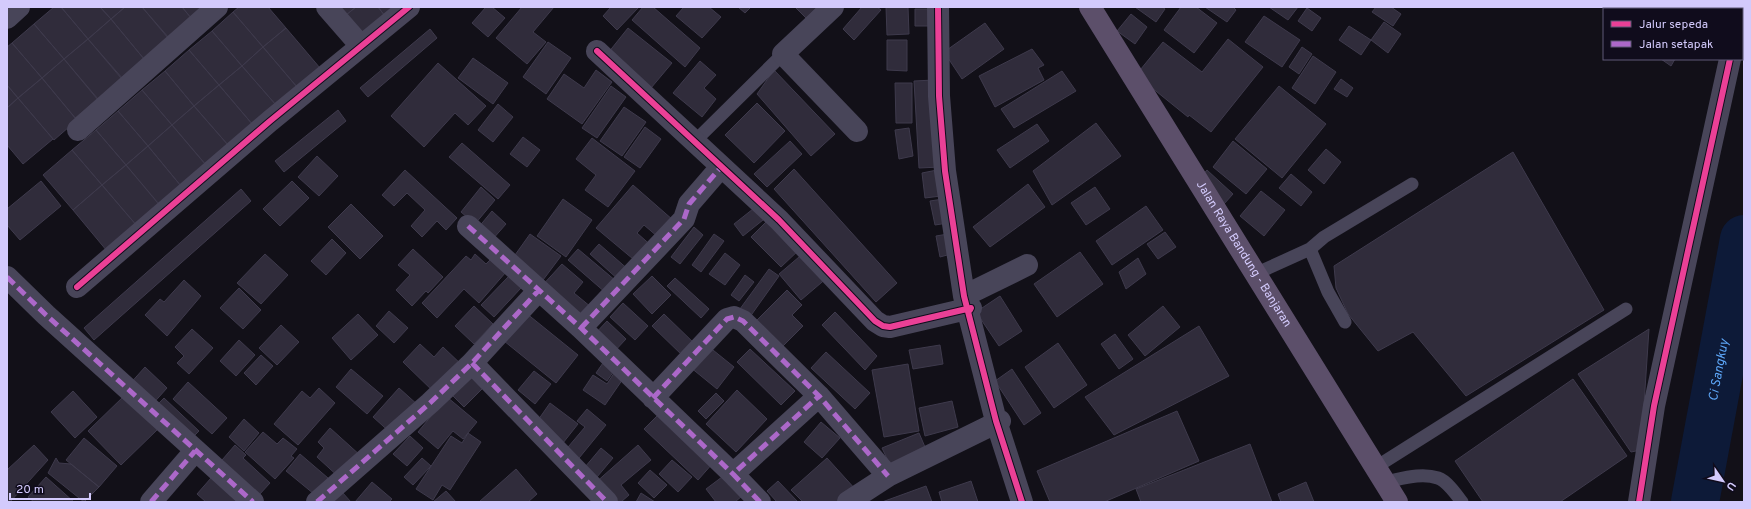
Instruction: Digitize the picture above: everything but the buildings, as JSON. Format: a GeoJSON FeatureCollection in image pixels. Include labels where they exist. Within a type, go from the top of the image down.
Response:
{"type":"FeatureCollection","features":[{"type":"Feature","properties":{"kind":"main road","name":"Jalan Raya Bandung - Banjaran"},"geometry":{"type":"LineString","coordinates":[[1090,7],[1397,502]]}},
{"type":"Feature","properties":{"kind":"street"},"geometry":{"type":"LineString","coordinates":[[7,18],[19,7]]}},
{"type":"Feature","properties":{"kind":"street"},"geometry":{"type":"LineString","coordinates":[[78,130],[217,7]]}},
{"type":"Feature","properties":{"kind":"street"},"geometry":{"type":"LineString","coordinates":[[327,7],[361,46]]}},
{"type":"Feature","properties":{"kind":"street"},"geometry":{"type":"LineString","coordinates":[[77,288],[264,126],[409,7]]}},
{"type":"Feature","properties":{"kind":"street"},"geometry":{"type":"LineString","coordinates":[[833,7],[783,54],[857,131]]}},
{"type":"Feature","properties":{"kind":"street"},"geometry":{"type":"LineString","coordinates":[[938,7],[939,96],[945,171],[966,304],[996,421],[1022,502]]}},
{"type":"Feature","properties":{"kind":"street"},"geometry":{"type":"LineString","coordinates":[[597,51],[780,220],[875,321],[883,326],[901,326],[971,308],[966,304]]}},
{"type":"Feature","properties":{"kind":"street"},"geometry":{"type":"LineString","coordinates":[[1639,502],[1654,406],[1730,60]]}},
{"type":"Feature","properties":{"kind":"street"},"geometry":{"type":"LineString","coordinates":[[581,328],[684,219],[689,204],[721,167]]}},
{"type":"Feature","properties":{"kind":"street"},"geometry":{"type":"LineString","coordinates":[[468,226],[581,328],[734,474],[760,502]]}},
{"type":"Feature","properties":{"kind":"street"},"geometry":{"type":"LineString","coordinates":[[966,304],[1027,265]]}},
{"type":"Feature","properties":{"kind":"street"},"geometry":{"type":"LineString","coordinates":[[7,277],[46,315],[253,502]]}},
{"type":"Feature","properties":{"kind":"street"},"geometry":{"type":"LineString","coordinates":[[317,502],[430,404],[472,363],[539,290]]}},
{"type":"Feature","properties":{"kind":"street"},"geometry":{"type":"LineString","coordinates":[[653,398],[727,319],[734,317],[743,321],[819,396],[888,476]]}},
{"type":"Feature","properties":{"kind":"street"},"geometry":{"type":"LineString","coordinates":[[472,363],[607,502]]}},
{"type":"Feature","properties":{"kind":"street"},"geometry":{"type":"LineString","coordinates":[[734,474],[819,396]]}},
{"type":"Feature","properties":{"kind":"street"},"geometry":{"type":"LineString","coordinates":[[848,502],[888,476],[1000,421],[996,421]]}},
{"type":"Feature","properties":{"kind":"street"},"geometry":{"type":"LineString","coordinates":[[152,502],[195,451]]}},
{"type":"Feature","properties":{"kind":"lane"},"geometry":{"type":"LineString","coordinates":[[694,142],[783,54]]}},
{"type":"Feature","properties":{"kind":"lane"},"geometry":{"type":"LineString","coordinates":[[1255,274],[1310,249],[1324,237],[1412,184]]}},
{"type":"Feature","properties":{"kind":"lane"},"geometry":{"type":"LineString","coordinates":[[1310,249],[1328,292],[1345,322]]}},
{"type":"Feature","properties":{"kind":"lane"},"geometry":{"type":"LineString","coordinates":[[1381,475],[1626,309]]}},
{"type":"Feature","properties":{"kind":"lane"},"geometry":{"type":"LineString","coordinates":[[1381,475],[1438,478],[1451,489],[1462,502]]}},
{"type":"Feature","properties":{"kind":"waterway","name":"Ci Sangkuy"},"geometry":{"type":"LineString","coordinates":[[1695,502],[1744,239]]}},
{"type":"Feature","properties":{"kind":"marked path"},"geometry":{"type":"LineString","coordinates":[[581,328],[684,219],[689,204],[721,167]]}},
{"type":"Feature","properties":{"kind":"marked path"},"geometry":{"type":"LineString","coordinates":[[468,226],[581,328],[733,474]]}},
{"type":"Feature","properties":{"kind":"marked path"},"geometry":{"type":"LineString","coordinates":[[7,277],[46,315],[253,502]]}},
{"type":"Feature","properties":{"kind":"marked path"},"geometry":{"type":"LineString","coordinates":[[317,502],[430,403],[472,363],[539,290]]}},
{"type":"Feature","properties":{"kind":"marked path"},"geometry":{"type":"LineString","coordinates":[[653,398],[727,319],[734,317],[743,321],[819,396],[888,476]]}},
{"type":"Feature","properties":{"kind":"marked path"},"geometry":{"type":"LineString","coordinates":[[472,363],[607,502]]}},
{"type":"Feature","properties":{"kind":"marked path"},"geometry":{"type":"LineString","coordinates":[[760,502],[733,474],[819,396]]}},
{"type":"Feature","properties":{"kind":"marked path"},"geometry":{"type":"LineString","coordinates":[[151,502],[195,451]]}},
{"type":"Feature","properties":{"kind":"cycle path"},"geometry":{"type":"LineString","coordinates":[[77,287],[270,121],[409,7]]}},
{"type":"Feature","properties":{"kind":"cycle path"},"geometry":{"type":"LineString","coordinates":[[938,7],[939,96],[945,171],[964,296],[996,421],[1022,502]]}},
{"type":"Feature","properties":{"kind":"cycle path"},"geometry":{"type":"LineString","coordinates":[[597,51],[779,220],[875,321],[883,326],[890,327],[971,308],[970,310]]}},
{"type":"Feature","properties":{"kind":"cycle path"},"geometry":{"type":"LineString","coordinates":[[1639,502],[1654,406],[1730,60]]}}]}
